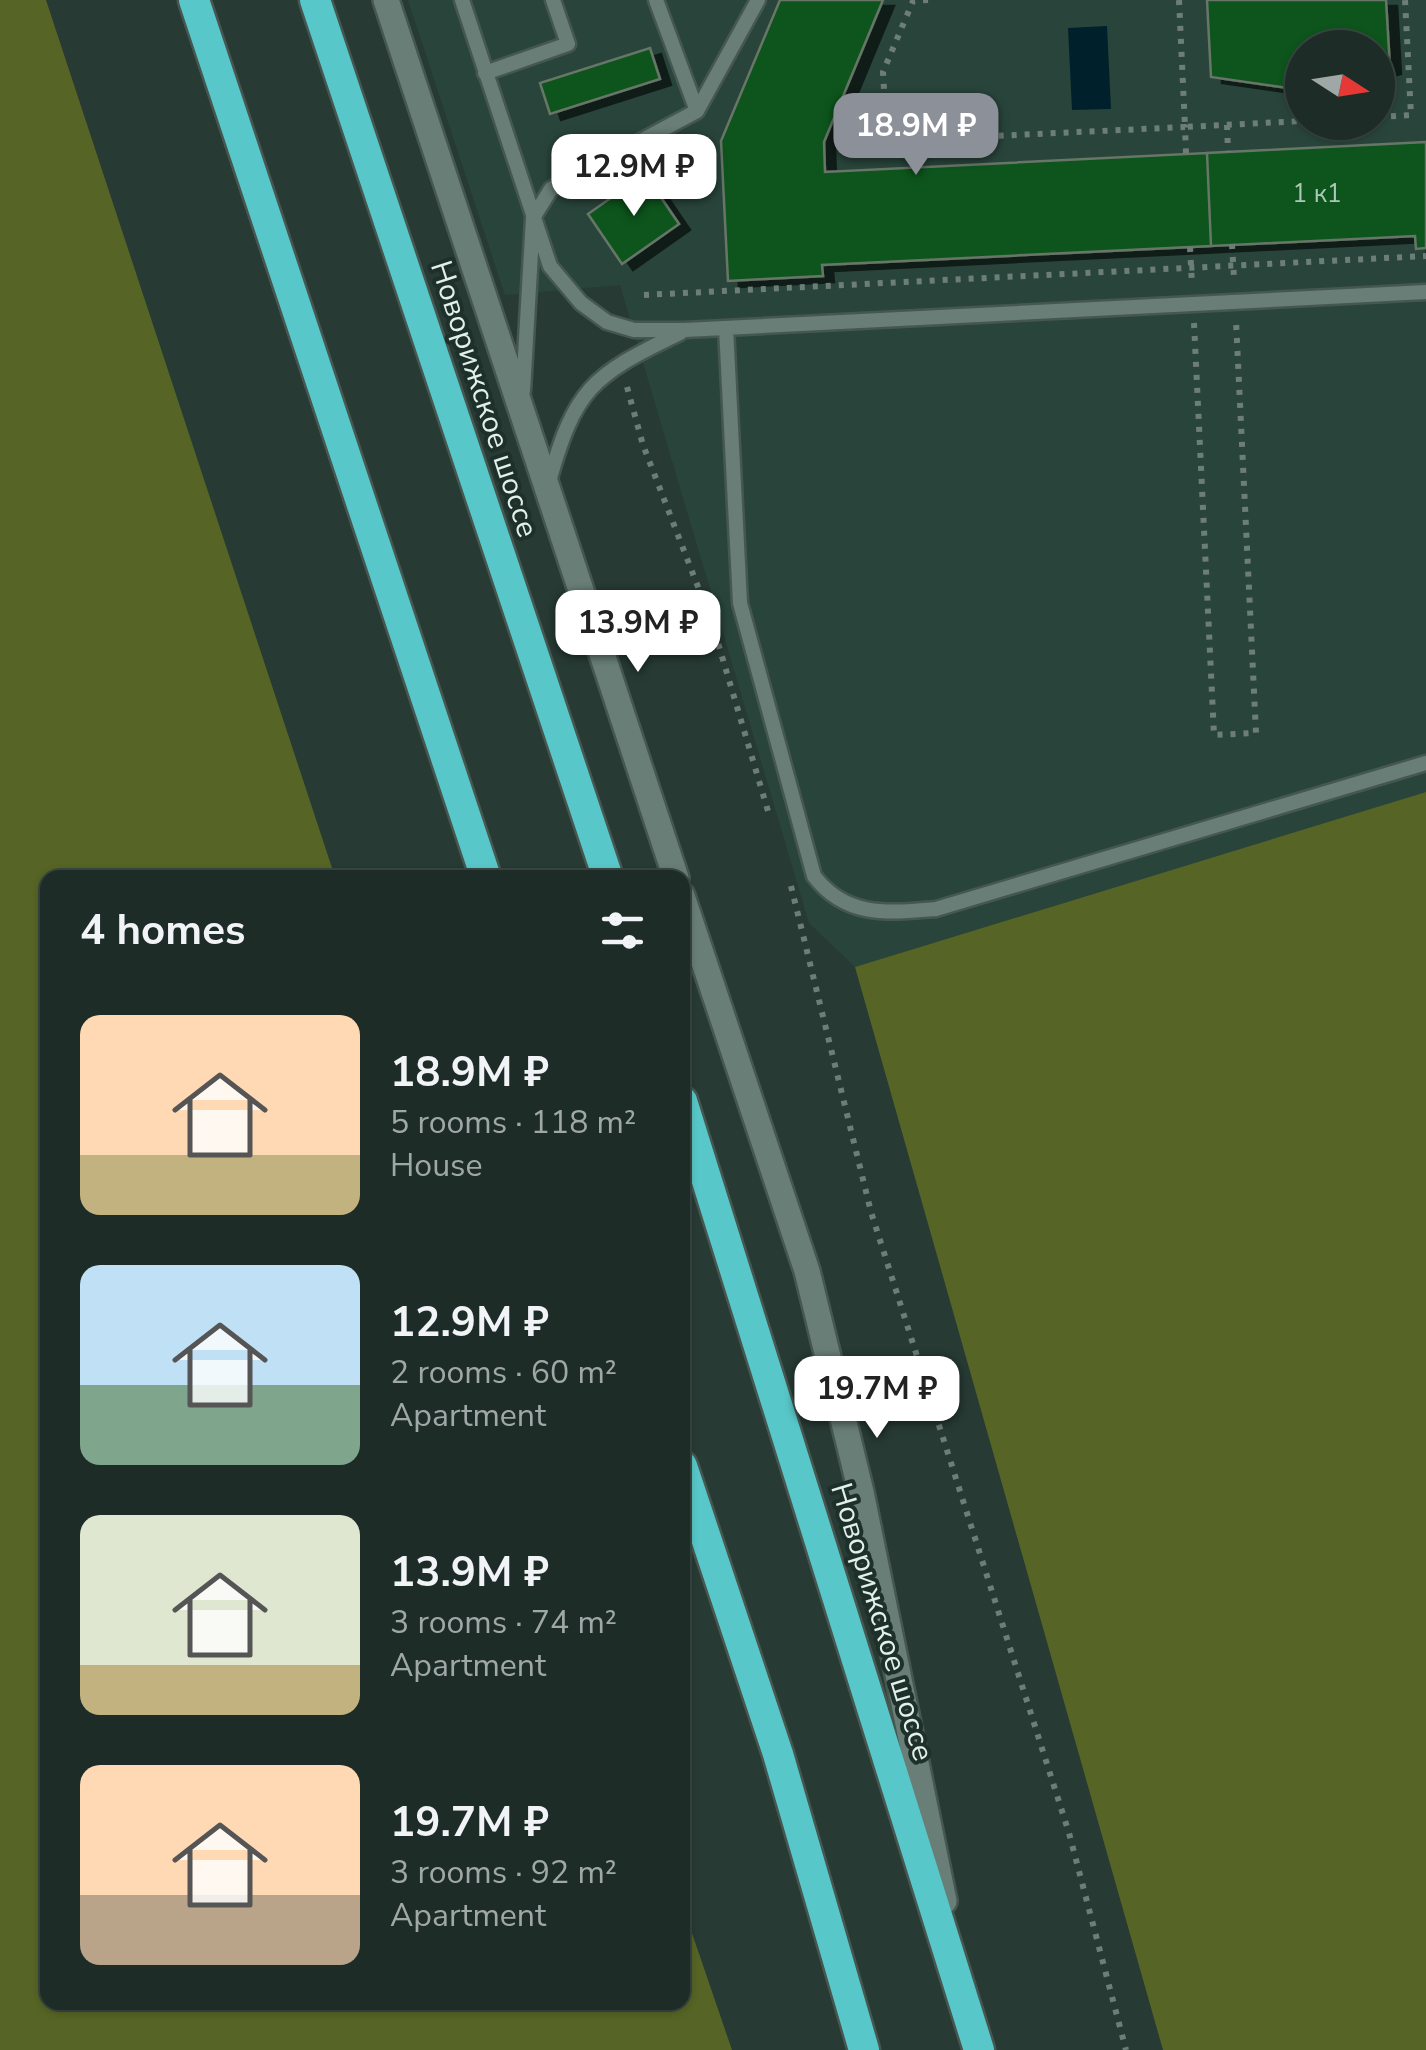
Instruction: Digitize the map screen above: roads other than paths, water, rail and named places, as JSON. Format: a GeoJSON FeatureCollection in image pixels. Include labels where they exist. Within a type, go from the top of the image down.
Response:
{"type":"FeatureCollection","features":[{"type":"Feature","properties":{"kind":"highway"},"geometry":{"type":"LineString","coordinates":[[194,0],[483,870]]}},
{"type":"Feature","properties":{"kind":"highway","name":"Новорижское шоссе"},"geometry":{"type":"LineString","coordinates":[[315,0],[605,870]]}},
{"type":"Feature","properties":{"kind":"highway","name":"Новорижское шоссе"},"geometry":{"type":"LineString","coordinates":[[690,1127],[979,2050]]}},
{"type":"Feature","properties":{"kind":"highway"},"geometry":{"type":"LineString","coordinates":[[690,1490],[778,1754],[864,2050]]}},
{"type":"Feature","properties":{"kind":"street"},"geometry":{"type":"LineString","coordinates":[[386,0],[673,870]]}},
{"type":"Feature","properties":{"kind":"street"},"geometry":{"type":"LineString","coordinates":[[690,920],[807,1271],[861,1492],[967,2013]]}},
{"type":"Feature","properties":{"kind":"lane"},"geometry":{"type":"LineString","coordinates":[[462,0],[550,266],[581,303],[608,322],[634,330],[1426,292]]}},
{"type":"Feature","properties":{"kind":"lane"},"geometry":{"type":"LineString","coordinates":[[485,73],[568,44],[553,0]]}},
{"type":"Feature","properties":{"kind":"lane"},"geometry":{"type":"LineString","coordinates":[[656,0],[697,111]]}},
{"type":"Feature","properties":{"kind":"lane"},"geometry":{"type":"LineString","coordinates":[[521,414],[533,218],[551,189],[697,111],[758,0]]}},
{"type":"Feature","properties":{"kind":"lane"},"geometry":{"type":"LineString","coordinates":[[726,328],[740,603],[814,876],[830,897],[855,909],[888,913],[936,910],[1426,763]]}},
{"type":"Feature","properties":{"kind":"lane"},"geometry":{"type":"LineString","coordinates":[[547,490],[570,413],[619,362],[685,330]]}},
{"type":"Feature","properties":{"kind":"water"},"geometry":{"type":"Polygon","coordinates":[[[1107,26],[1111,109],[1072,110],[1068,28],[1107,26]]]}}]}
